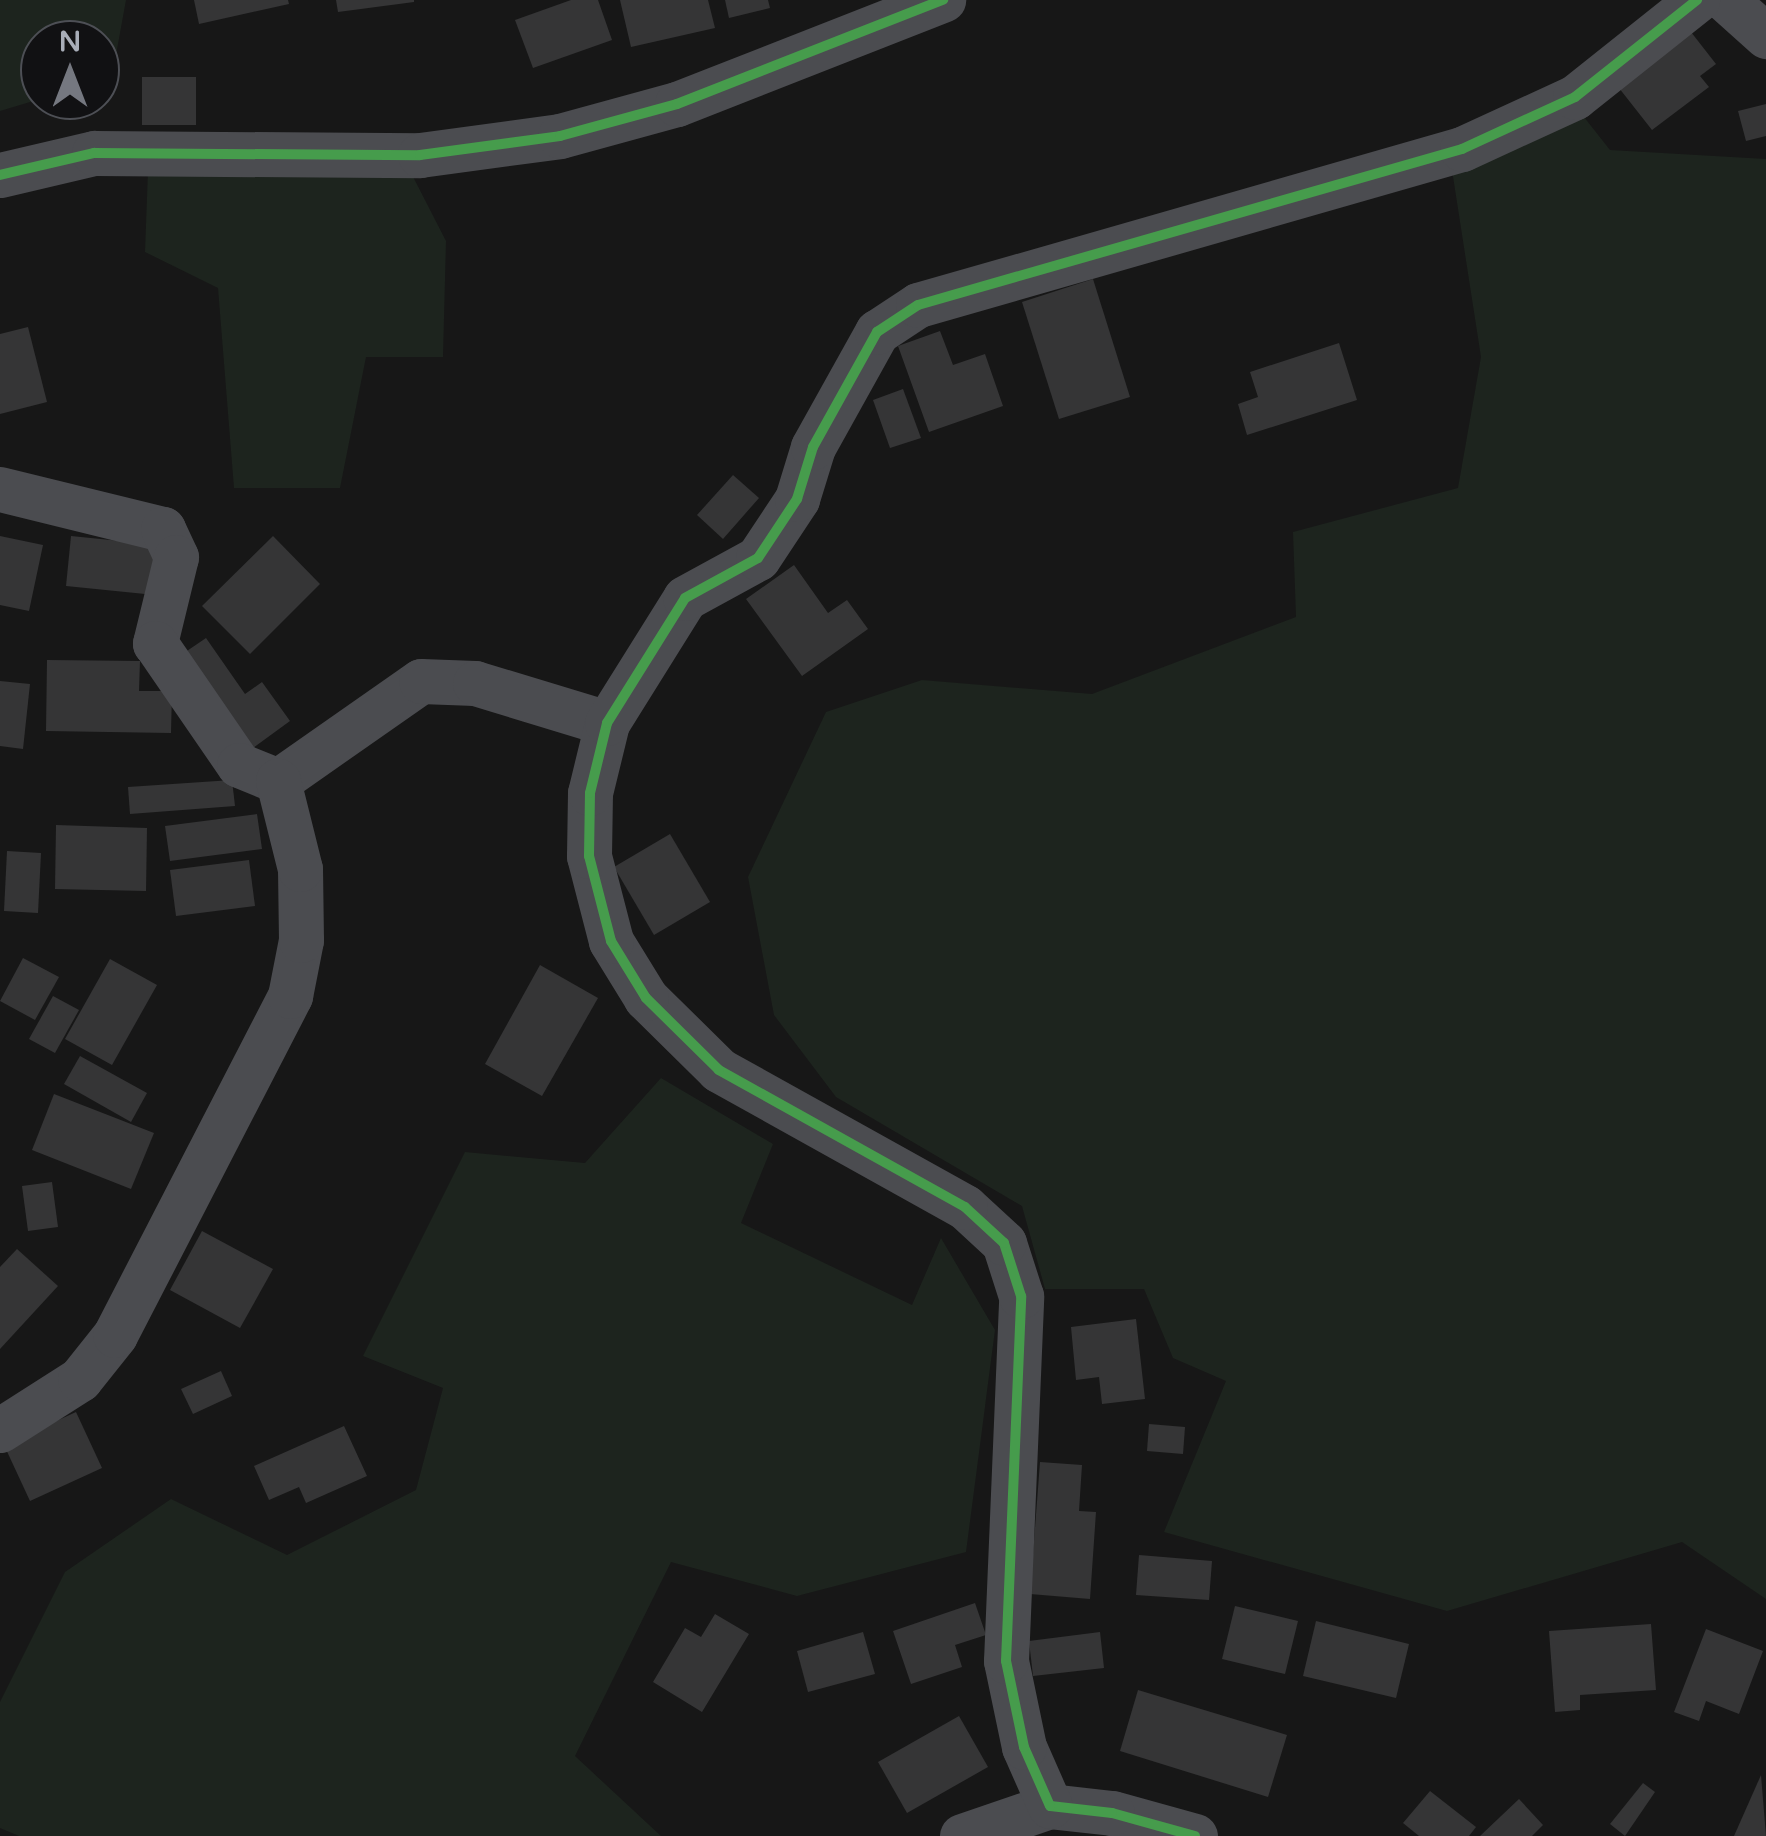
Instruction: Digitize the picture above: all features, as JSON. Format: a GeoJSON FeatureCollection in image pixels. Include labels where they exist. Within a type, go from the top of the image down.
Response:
{"type":"FeatureCollection","features":[{"type":"Feature","properties":{"kind":"street"},"geometry":{"type":"LineString","coordinates":[[0,175],[94,154],[420,155],[560,136],[677,104],[943,0]]}},
{"type":"Feature","properties":{"kind":"street"},"geometry":{"type":"LineString","coordinates":[[1050,1806],[1024,1748],[1006,1661],[1021,1296],[1004,1243],[965,1206],[719,1070],[646,998],[611,940],[589,856],[590,793],[607,723],[685,598],[758,558],[797,498],[813,447],[878,332],[918,305],[1462,149],[1575,97],[1697,0]]}},
{"type":"Feature","properties":{"kind":"street"},"geometry":{"type":"LineString","coordinates":[[1726,0],[1766,36]]}},
{"type":"Feature","properties":{"kind":"street"},"geometry":{"type":"LineString","coordinates":[[0,489],[163,529],[176,557],[155,643],[239,765],[278,781]]}},
{"type":"Feature","properties":{"kind":"street"},"geometry":{"type":"LineString","coordinates":[[278,781],[420,681],[476,682],[607,723]]}},
{"type":"Feature","properties":{"kind":"street"},"geometry":{"type":"LineString","coordinates":[[0,1430],[80,1379],[115,1335],[290,996],[301,940],[300,869],[278,781]]}},
{"type":"Feature","properties":{"kind":"street"},"geometry":{"type":"LineString","coordinates":[[962,1836],[1050,1806],[1195,1836]]}},
{"type":"Feature","properties":{"kind":"shaded area"},"geometry":{"type":"Polygon","coordinates":[[[0,0],[126,0],[120,33],[120,20],[20,20],[20,105],[0,111],[0,0]]]}},
{"type":"Feature","properties":{"kind":"shaded area"},"geometry":{"type":"Polygon","coordinates":[[[1584,117],[1610,150],[1766,159],[1766,1599],[1682,1542],[1447,1611],[1164,1532],[1226,1381],[1173,1358],[1144,1289],[1045,1289],[1022,1206],[836,1097],[774,1015],[748,877],[826,712],[922,680],[1092,694],[1296,617],[1293,532],[1458,488],[1481,357],[1452,170],[1584,117]]]}},
{"type":"Feature","properties":{"kind":"shaded area"},"geometry":{"type":"Polygon","coordinates":[[[406,163],[446,241],[443,357],[366,357],[340,488],[234,488],[218,288],[145,252],[148,170],[406,163]]]}},
{"type":"Feature","properties":{"kind":"shaded area"},"geometry":{"type":"Polygon","coordinates":[[[661,1078],[773,1144],[741,1223],[912,1305],[941,1238],[995,1330],[966,1552],[797,1596],[671,1562],[575,1756],[661,1836],[19,1836],[0,1828],[0,1702],[65,1572],[171,1499],[287,1555],[416,1490],[443,1388],[363,1356],[465,1152],[585,1163],[661,1078]]]}},
{"type":"Feature","properties":{"kind":"building"},"geometry":{"type":"Polygon","coordinates":[[[194,0],[288,0],[289,4],[199,24],[194,0]]]}},
{"type":"Feature","properties":{"kind":"building"},"geometry":{"type":"Polygon","coordinates":[[[336,0],[414,0],[414,2],[338,12],[336,0]]]}},
{"type":"Feature","properties":{"kind":"building"},"geometry":{"type":"Polygon","coordinates":[[[571,0],[598,0],[612,40],[533,68],[515,20],[571,0]]]}},
{"type":"Feature","properties":{"kind":"building"},"geometry":{"type":"Polygon","coordinates":[[[620,0],[708,0],[715,28],[631,47],[620,0]]]}},
{"type":"Feature","properties":{"kind":"building"},"geometry":{"type":"Polygon","coordinates":[[[725,0],[768,0],[770,8],[729,18],[725,0]]]}},
{"type":"Feature","properties":{"kind":"building"},"geometry":{"type":"Polygon","coordinates":[[[1691,32],[1716,64],[1700,76],[1709,87],[1652,130],[1619,88],[1691,32]]]}},
{"type":"Feature","properties":{"kind":"building"},"geometry":{"type":"Polygon","coordinates":[[[142,77],[196,77],[196,125],[142,125],[142,77]]]}},
{"type":"Feature","properties":{"kind":"building"},"geometry":{"type":"Polygon","coordinates":[[[1766,104],[1766,136],[1746,141],[1738,111],[1766,104]]]}},
{"type":"Feature","properties":{"kind":"building"},"geometry":{"type":"Polygon","coordinates":[[[1093,279],[1130,397],[1059,419],[1022,302],[1093,279]]]}},
{"type":"Feature","properties":{"kind":"building"},"geometry":{"type":"Polygon","coordinates":[[[28,327],[47,402],[0,414],[0,334],[28,327]]]}},
{"type":"Feature","properties":{"kind":"building"},"geometry":{"type":"Polygon","coordinates":[[[940,331],[953,365],[985,354],[1003,406],[929,432],[898,346],[940,331]]]}},
{"type":"Feature","properties":{"kind":"building"},"geometry":{"type":"Polygon","coordinates":[[[1339,343],[1357,400],[1247,435],[1238,404],[1258,397],[1250,372],[1339,343]]]}},
{"type":"Feature","properties":{"kind":"building"},"geometry":{"type":"Polygon","coordinates":[[[903,389],[921,438],[890,448],[873,400],[903,389]]]}},
{"type":"Feature","properties":{"kind":"building"},"geometry":{"type":"Polygon","coordinates":[[[733,475],[759,498],[723,539],[697,515],[733,475]]]}},
{"type":"Feature","properties":{"kind":"building"},"geometry":{"type":"Polygon","coordinates":[[[0,536],[43,545],[29,611],[0,605],[0,536]]]}},
{"type":"Feature","properties":{"kind":"building"},"geometry":{"type":"Polygon","coordinates":[[[71,536],[160,545],[155,595],[66,586],[71,536]]]}},
{"type":"Feature","properties":{"kind":"building"},"geometry":{"type":"Polygon","coordinates":[[[273,536],[320,584],[250,654],[202,606],[273,536]]]}},
{"type":"Feature","properties":{"kind":"building"},"geometry":{"type":"Polygon","coordinates":[[[794,565],[828,613],[847,600],[868,629],[802,676],[746,599],[794,565]]]}},
{"type":"Feature","properties":{"kind":"building"},"geometry":{"type":"Polygon","coordinates":[[[206,638],[245,694],[262,682],[290,721],[249,751],[181,655],[206,638]]]}},
{"type":"Feature","properties":{"kind":"building"},"geometry":{"type":"Polygon","coordinates":[[[47,660],[140,661],[139,691],[172,691],[171,733],[46,731],[47,660]]]}},
{"type":"Feature","properties":{"kind":"building"},"geometry":{"type":"Polygon","coordinates":[[[0,681],[30,684],[23,749],[0,746],[0,681]]]}},
{"type":"Feature","properties":{"kind":"building"},"geometry":{"type":"Polygon","coordinates":[[[232,780],[235,806],[130,814],[128,787],[232,780]]]}},
{"type":"Feature","properties":{"kind":"building"},"geometry":{"type":"Polygon","coordinates":[[[257,814],[262,849],[170,861],[165,826],[257,814]]]}},
{"type":"Feature","properties":{"kind":"building"},"geometry":{"type":"Polygon","coordinates":[[[56,825],[147,828],[146,891],[55,889],[56,825]]]}},
{"type":"Feature","properties":{"kind":"building"},"geometry":{"type":"Polygon","coordinates":[[[670,834],[710,902],[654,935],[614,867],[670,834]]]}},
{"type":"Feature","properties":{"kind":"building"},"geometry":{"type":"Polygon","coordinates":[[[7,851],[41,853],[38,913],[4,911],[7,851]]]}},
{"type":"Feature","properties":{"kind":"building"},"geometry":{"type":"Polygon","coordinates":[[[249,860],[255,906],[176,916],[170,870],[249,860]]]}},
{"type":"Feature","properties":{"kind":"building"},"geometry":{"type":"Polygon","coordinates":[[[23,958],[59,977],[35,1020],[0,1001],[23,958]]]}},
{"type":"Feature","properties":{"kind":"building"},"geometry":{"type":"Polygon","coordinates":[[[110,959],[157,985],[112,1065],[65,1039],[110,959]]]}},
{"type":"Feature","properties":{"kind":"building"},"geometry":{"type":"Polygon","coordinates":[[[540,965],[598,998],[542,1096],[485,1064],[540,965]]]}},
{"type":"Feature","properties":{"kind":"building"},"geometry":{"type":"Polygon","coordinates":[[[53,996],[79,1010],[55,1053],[29,1039],[53,996]]]}},
{"type":"Feature","properties":{"kind":"building"},"geometry":{"type":"Polygon","coordinates":[[[80,1056],[147,1093],[131,1122],[64,1084],[80,1056]]]}},
{"type":"Feature","properties":{"kind":"building"},"geometry":{"type":"Polygon","coordinates":[[[54,1094],[154,1133],[131,1189],[32,1150],[54,1094]]]}},
{"type":"Feature","properties":{"kind":"building"},"geometry":{"type":"Polygon","coordinates":[[[52,1182],[58,1227],[28,1231],[22,1186],[52,1182]]]}},
{"type":"Feature","properties":{"kind":"building"},"geometry":{"type":"Polygon","coordinates":[[[202,1231],[273,1269],[240,1328],[170,1290],[202,1231]]]}},
{"type":"Feature","properties":{"kind":"building"},"geometry":{"type":"Polygon","coordinates":[[[17,1249],[58,1286],[0,1349],[0,1267],[17,1249]]]}},
{"type":"Feature","properties":{"kind":"building"},"geometry":{"type":"Polygon","coordinates":[[[1136,1319],[1145,1399],[1102,1404],[1099,1377],[1076,1380],[1071,1327],[1136,1319]]]}},
{"type":"Feature","properties":{"kind":"building"},"geometry":{"type":"Polygon","coordinates":[[[221,1371],[232,1396],[193,1414],[181,1389],[221,1371]]]}},
{"type":"Feature","properties":{"kind":"building"},"geometry":{"type":"Polygon","coordinates":[[[76,1412],[102,1468],[30,1501],[4,1445],[76,1412]]]}},
{"type":"Feature","properties":{"kind":"building"},"geometry":{"type":"Polygon","coordinates":[[[1149,1424],[1185,1427],[1183,1454],[1147,1451],[1149,1424]]]}},
{"type":"Feature","properties":{"kind":"building"},"geometry":{"type":"Polygon","coordinates":[[[344,1426],[367,1476],[306,1503],[299,1487],[269,1500],[254,1466],[344,1426]]]}},
{"type":"Feature","properties":{"kind":"building"},"geometry":{"type":"Polygon","coordinates":[[[1040,1462],[1082,1465],[1079,1511],[1096,1512],[1090,1599],[1030,1594],[1040,1462]]]}},
{"type":"Feature","properties":{"kind":"building"},"geometry":{"type":"Polygon","coordinates":[[[1139,1555],[1212,1561],[1209,1600],[1136,1595],[1139,1555]]]}},
{"type":"Feature","properties":{"kind":"building"},"geometry":{"type":"Polygon","coordinates":[[[975,1603],[986,1635],[955,1645],[962,1667],[911,1684],[893,1631],[975,1603]]]}},
{"type":"Feature","properties":{"kind":"building"},"geometry":{"type":"Polygon","coordinates":[[[1235,1606],[1298,1621],[1285,1674],[1222,1659],[1235,1606]]]}},
{"type":"Feature","properties":{"kind":"building"},"geometry":{"type":"Polygon","coordinates":[[[715,1614],[749,1634],[702,1712],[653,1682],[685,1628],[701,1637],[715,1614]]]}},
{"type":"Feature","properties":{"kind":"building"},"geometry":{"type":"Polygon","coordinates":[[[1316,1621],[1409,1644],[1396,1698],[1303,1676],[1316,1621]]]}},
{"type":"Feature","properties":{"kind":"building"},"geometry":{"type":"Polygon","coordinates":[[[1651,1624],[1656,1690],[1580,1695],[1580,1710],[1555,1712],[1549,1631],[1651,1624]]]}},
{"type":"Feature","properties":{"kind":"building"},"geometry":{"type":"Polygon","coordinates":[[[1706,1629],[1763,1651],[1739,1714],[1706,1701],[1699,1721],[1674,1712],[1706,1629]]]}},
{"type":"Feature","properties":{"kind":"building"},"geometry":{"type":"Polygon","coordinates":[[[863,1632],[875,1674],[808,1692],[797,1651],[863,1632]]]}},
{"type":"Feature","properties":{"kind":"building"},"geometry":{"type":"Polygon","coordinates":[[[1100,1632],[1104,1668],[1033,1676],[1029,1641],[1100,1632]]]}},
{"type":"Feature","properties":{"kind":"building"},"geometry":{"type":"Polygon","coordinates":[[[1138,1690],[1287,1735],[1268,1797],[1120,1751],[1138,1690]]]}},
{"type":"Feature","properties":{"kind":"building"},"geometry":{"type":"Polygon","coordinates":[[[959,1716],[988,1767],[907,1813],[878,1762],[959,1716]]]}},
{"type":"Feature","properties":{"kind":"building"},"geometry":{"type":"Polygon","coordinates":[[[1761,1775],[1766,1836],[1734,1836],[1761,1775]]]}},
{"type":"Feature","properties":{"kind":"building"},"geometry":{"type":"Polygon","coordinates":[[[1643,1783],[1655,1792],[1625,1836],[1610,1824],[1643,1783]]]}},
{"type":"Feature","properties":{"kind":"building"},"geometry":{"type":"Polygon","coordinates":[[[1430,1791],[1476,1827],[1469,1836],[1419,1836],[1403,1823],[1430,1791]]]}},
{"type":"Feature","properties":{"kind":"building"},"geometry":{"type":"Polygon","coordinates":[[[1519,1799],[1543,1825],[1532,1836],[1480,1836],[1519,1799]]]}},
{"type":"Feature","properties":{"kind":"cycle path"},"geometry":{"type":"LineString","coordinates":[[0,175],[94,153],[420,155],[560,136],[677,104],[943,0]]}},
{"type":"Feature","properties":{"kind":"cycle path"},"geometry":{"type":"LineString","coordinates":[[1195,1836],[1112,1813],[1050,1806],[1024,1747],[1006,1661],[1021,1296],[1004,1243],[965,1207],[719,1070],[646,998],[611,941],[589,856],[590,793],[607,723],[685,598],[758,558],[797,499],[813,447],[877,332],[918,305],[1462,149],[1575,97],[1697,0]]}}]}
